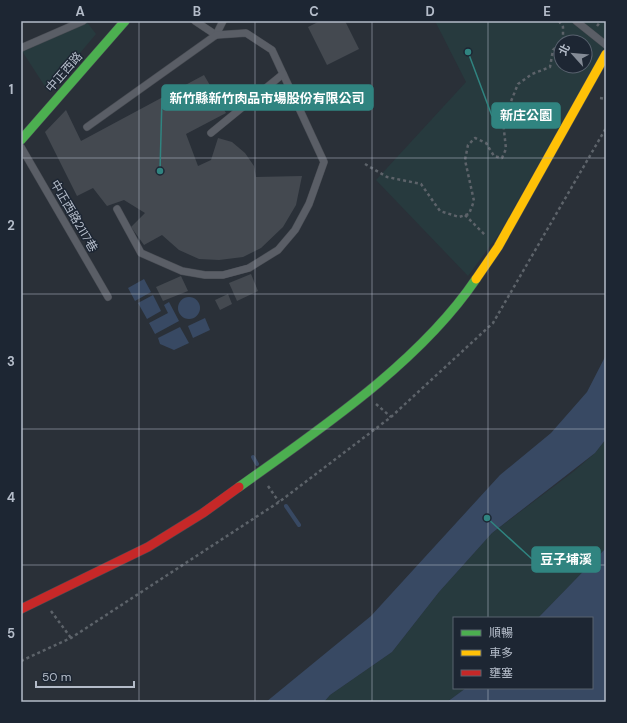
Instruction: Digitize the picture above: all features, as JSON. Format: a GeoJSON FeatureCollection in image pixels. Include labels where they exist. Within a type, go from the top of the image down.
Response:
{"type":"FeatureCollection","features":[{"type":"Feature","properties":{"kind":"street","name":"中正西路"},"geometry":{"type":"LineString","coordinates":[[21,140],[125,21]]}},
{"type":"Feature","properties":{"kind":"street"},"geometry":{"type":"LineString","coordinates":[[21,609],[148,547],[203,513],[306,440],[366,394],[433,333],[471,287],[498,247],[606,54]]}},
{"type":"Feature","properties":{"kind":"lane"},"geometry":{"type":"LineString","coordinates":[[21,48],[83,21]]}},
{"type":"Feature","properties":{"kind":"lane"},"geometry":{"type":"LineString","coordinates":[[117,209],[141,253],[182,271],[205,275],[224,275],[249,268],[278,250],[295,230],[309,204],[324,162],[272,50],[246,33],[216,35],[195,21]]}},
{"type":"Feature","properties":{"kind":"lane"},"geometry":{"type":"LineString","coordinates":[[87,126],[216,35],[223,21]]}},
{"type":"Feature","properties":{"kind":"lane"},"geometry":{"type":"LineString","coordinates":[[576,21],[606,44]]}},
{"type":"Feature","properties":{"kind":"lane"},"geometry":{"type":"LineString","coordinates":[[211,133],[283,74]]}},
{"type":"Feature","properties":{"kind":"lane","name":"中正西路2117巷"},"geometry":{"type":"LineString","coordinates":[[21,147],[108,297]]}},
{"type":"Feature","properties":{"kind":"path"},"geometry":{"type":"LineString","coordinates":[[559,21],[563,27],[563,34]]}},
{"type":"Feature","properties":{"kind":"path"},"geometry":{"type":"LineString","coordinates":[[365,164],[388,177],[421,184],[440,211],[459,217],[469,214],[474,201],[466,160],[468,145],[475,138],[486,143],[494,156],[502,158],[506,149],[504,120],[518,84],[532,74],[550,67],[553,50]]}},
{"type":"Feature","properties":{"kind":"path"},"geometry":{"type":"LineString","coordinates":[[465,215],[498,247]]}},
{"type":"Feature","properties":{"kind":"path"},"geometry":{"type":"LineString","coordinates":[[42,599],[71,638]]}},
{"type":"Feature","properties":{"kind":"green space"},"geometry":{"type":"Polygon","coordinates":[[[86,21],[96,34],[48,91],[22,51],[86,21]]]}},
{"type":"Feature","properties":{"kind":"green space"},"geometry":{"type":"Polygon","coordinates":[[[435,21],[606,21],[606,44],[593,67],[593,34],[553,34],[553,74],[589,74],[499,234],[468,276],[376,180],[466,82],[435,21]]]}},
{"type":"Feature","properties":{"kind":"green space"},"geometry":{"type":"Polygon","coordinates":[[[606,439],[606,548],[539,617],[453,617],[453,689],[465,689],[447,702],[324,702],[330,695],[392,652],[439,592],[492,533],[573,472],[595,453],[606,439]]]}},
{"type":"Feature","properties":{"kind":"water"},"geometry":{"type":"Polygon","coordinates":[[[144,279],[151,292],[135,301],[128,288],[144,279]]]}},
{"type":"Feature","properties":{"kind":"water"},"geometry":{"type":"Polygon","coordinates":[[[153,295],[161,311],[147,319],[138,303],[153,295]]]}},
{"type":"Feature","properties":{"kind":"water"},"geometry":{"type":"Polygon","coordinates":[[[189,297],[197,300],[200,308],[197,316],[189,319],[181,316],[178,308],[181,300],[189,297]]]}},
{"type":"Feature","properties":{"kind":"water"},"geometry":{"type":"Polygon","coordinates":[[[169,302],[179,321],[155,334],[149,323],[168,313],[164,305],[169,302]]]}},
{"type":"Feature","properties":{"kind":"water"},"geometry":{"type":"Polygon","coordinates":[[[205,318],[210,330],[193,338],[188,326],[205,318]]]}},
{"type":"Feature","properties":{"kind":"water"},"geometry":{"type":"Polygon","coordinates":[[[180,327],[189,343],[174,350],[160,344],[158,338],[180,327]]]}},
{"type":"Feature","properties":{"kind":"water"},"geometry":{"type":"Polygon","coordinates":[[[606,355],[606,439],[595,453],[492,533],[439,592],[392,652],[330,695],[324,702],[266,702],[371,616],[500,475],[551,433],[587,392],[606,355]]]}},
{"type":"Feature","properties":{"kind":"water"},"geometry":{"type":"Polygon","coordinates":[[[606,548],[606,702],[447,702],[465,689],[593,689],[593,617],[539,617],[606,548]]]}},
{"type":"Feature","properties":{"kind":"building"},"geometry":{"type":"Polygon","coordinates":[[[320,21],[345,21],[359,49],[327,65],[308,27],[320,21]]]}},
{"type":"Feature","properties":{"kind":"building"},"geometry":{"type":"Polygon","coordinates":[[[204,75],[226,113],[186,134],[198,166],[211,160],[218,138],[232,142],[245,153],[254,166],[256,177],[302,176],[296,205],[283,227],[261,248],[243,257],[219,260],[199,259],[179,250],[162,235],[144,245],[131,227],[145,213],[124,200],[107,206],[93,188],[77,196],[45,132],[66,110],[81,141],[204,75]]]}},
{"type":"Feature","properties":{"kind":"building"},"geometry":{"type":"Polygon","coordinates":[[[251,274],[258,291],[237,301],[229,283],[251,274]]]}},
{"type":"Feature","properties":{"kind":"building"},"geometry":{"type":"Polygon","coordinates":[[[181,276],[188,291],[163,301],[156,287],[181,276]]]}},
{"type":"Feature","properties":{"kind":"building"},"geometry":{"type":"Polygon","coordinates":[[[228,294],[232,304],[220,310],[215,300],[228,294]]]}},
{"type":"Feature","properties":{"kind":"waterway"},"geometry":{"type":"LineString","coordinates":[[253,457],[257,464]]}},
{"type":"Feature","properties":{"kind":"waterway"},"geometry":{"type":"LineString","coordinates":[[286,506],[299,525]]}},
{"type":"Feature","properties":{"kind":"traffic: fast"},"geometry":{"type":"LineString","coordinates":[[21,140],[125,21]]}},
{"type":"Feature","properties":{"kind":"traffic: fast"},"geometry":{"type":"LineString","coordinates":[[239,487],[335,418],[398,366],[427,338],[453,309],[476,279]]}},
{"type":"Feature","properties":{"kind":"traffic: slow"},"geometry":{"type":"LineString","coordinates":[[476,279],[498,247],[606,54]]}},
{"type":"Feature","properties":{"kind":"traffic: jam"},"geometry":{"type":"LineString","coordinates":[[21,609],[148,547],[203,513],[239,487]]}},
{"type":"Feature","properties":{"kind":"place","name":"新庄公園"},"geometry":{"type":"Point","coordinates":[468,52]}},
{"type":"Feature","properties":{"kind":"place","name":"新竹縣新竹肉品市場股份有限公司"},"geometry":{"type":"Point","coordinates":[160,171]}},
{"type":"Feature","properties":{"kind":"place","name":"豆子埔溪"},"geometry":{"type":"Point","coordinates":[487,518]}}]}
